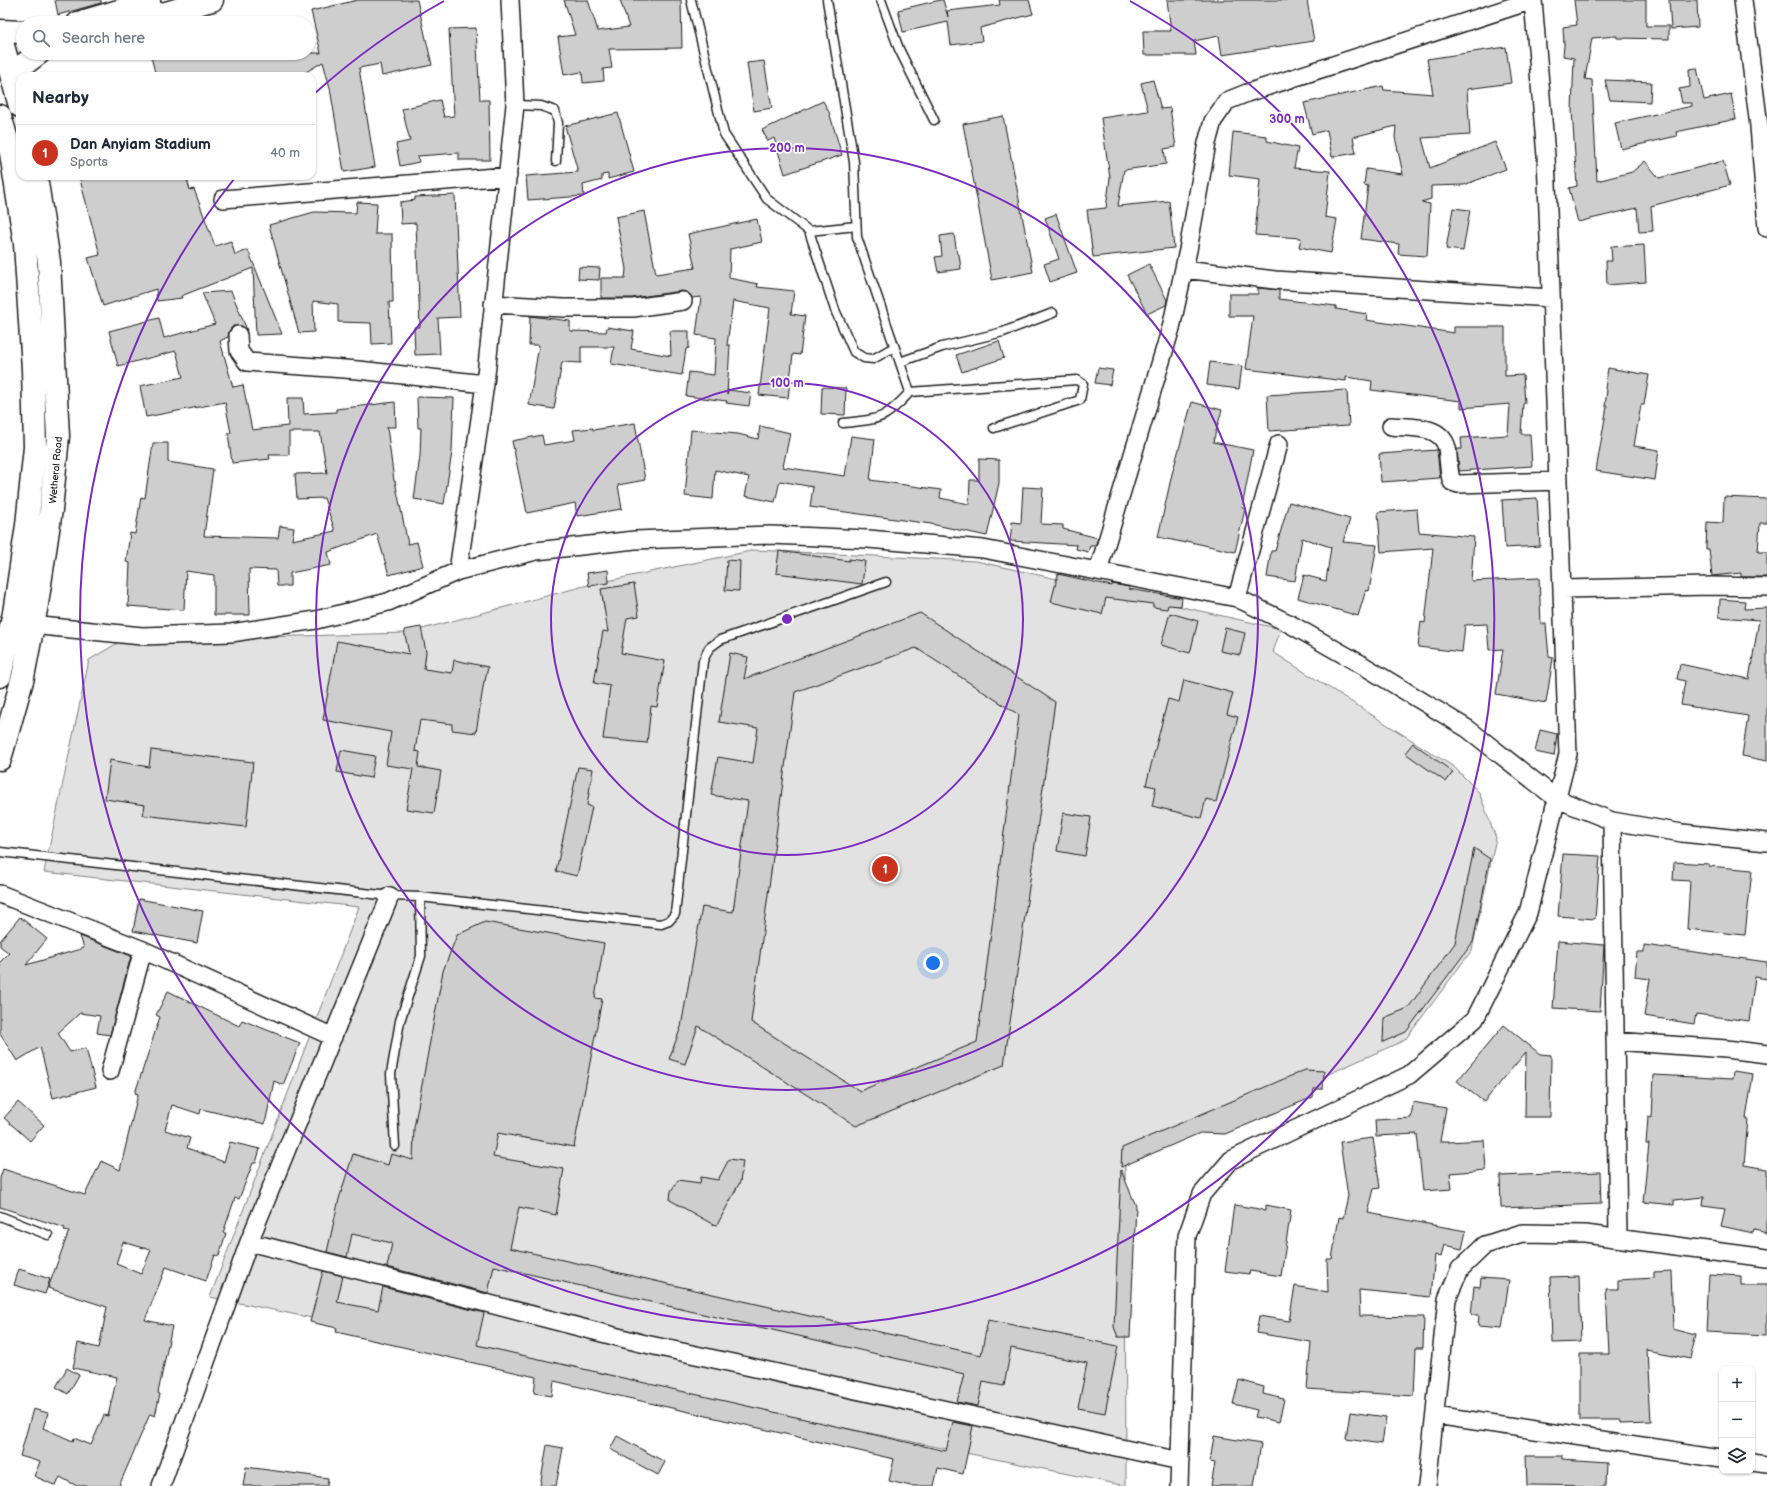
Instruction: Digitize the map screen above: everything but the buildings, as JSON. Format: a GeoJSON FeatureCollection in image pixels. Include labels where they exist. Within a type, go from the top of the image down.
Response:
{"type":"FeatureCollection","features":[{"type":"Feature","properties":{"kind":"main road"},"geometry":{"type":"LineString","coordinates":[[102,16],[156,0]]}},
{"type":"Feature","properties":{"kind":"main road"},"geometry":{"type":"LineString","coordinates":[[155,16],[212,0]]}},
{"type":"Feature","properties":{"kind":"main road"},"geometry":{"type":"LineString","coordinates":[[0,31],[16,32]]}},
{"type":"Feature","properties":{"kind":"main road"},"geometry":{"type":"LineString","coordinates":[[0,36],[16,92]]}},
{"type":"Feature","properties":{"kind":"main road"},"geometry":{"type":"LineString","coordinates":[[11,74],[30,60]]}},
{"type":"Feature","properties":{"kind":"main road"},"geometry":{"type":"LineString","coordinates":[[0,116],[11,153],[25,244],[33,369],[35,447],[28,525],[0,676]]}},
{"type":"Feature","properties":{"kind":"main road","name":"Wetheral Road"},"geometry":{"type":"LineString","coordinates":[[0,760],[23,678],[33,626],[51,510],[58,436],[49,262],[37,180]]}},
{"type":"Feature","properties":{"kind":"street"},"geometry":{"type":"LineString","coordinates":[[458,571],[485,384],[515,105],[510,0]]}},
{"type":"Feature","properties":{"kind":"street"},"geometry":{"type":"LineString","coordinates":[[1098,571],[1170,328],[1184,269],[1207,143],[1213,121],[1227,101],[1254,90],[1533,0],[1546,156],[1568,754],[1528,913],[1475,1019],[1409,1075],[1231,1160],[1202,1194],[1187,1236],[1179,1486]]}},
{"type":"Feature","properties":{"kind":"street"},"geometry":{"type":"LineString","coordinates":[[1743,0],[1763,126],[1767,228]]}},
{"type":"Feature","properties":{"kind":"street"},"geometry":{"type":"LineString","coordinates":[[223,199],[508,176]]}},
{"type":"Feature","properties":{"kind":"street"},"geometry":{"type":"LineString","coordinates":[[1184,269],[1275,280],[1551,298]]}},
{"type":"Feature","properties":{"kind":"street"},"geometry":{"type":"LineString","coordinates":[[494,304],[563,308],[633,308],[683,300]]}},
{"type":"Feature","properties":{"kind":"street"},"geometry":{"type":"LineString","coordinates":[[238,335],[239,351],[247,362],[358,370],[485,384]]}},
{"type":"Feature","properties":{"kind":"street"},"geometry":{"type":"LineString","coordinates":[[1391,426],[1432,430],[1440,434],[1447,448],[1452,482],[1458,484],[1558,481]]}},
{"type":"Feature","properties":{"kind":"street"},"geometry":{"type":"LineString","coordinates":[[1237,598],[1279,444]]}},
{"type":"Feature","properties":{"kind":"street"},"geometry":{"type":"LineString","coordinates":[[11,623],[142,636],[231,633],[316,620],[388,602],[458,571],[536,551],[636,540],[770,534],[868,539],[983,549],[1237,598],[1290,624],[1364,666],[1468,729],[1557,799],[1612,821],[1682,833],[1767,842]]}},
{"type":"Feature","properties":{"kind":"street"},"geometry":{"type":"LineString","coordinates":[[1562,589],[1767,586]]}},
{"type":"Feature","properties":{"kind":"street"},"geometry":{"type":"LineString","coordinates":[[1612,821],[1618,1238]]}},
{"type":"Feature","properties":{"kind":"street"},"geometry":{"type":"LineString","coordinates":[[0,894],[143,950],[333,1038]]}},
{"type":"Feature","properties":{"kind":"street"},"geometry":{"type":"LineString","coordinates":[[162,1486],[249,1242],[390,896]]}},
{"type":"Feature","properties":{"kind":"street"},"geometry":{"type":"LineString","coordinates":[[110,1071],[143,950]]}},
{"type":"Feature","properties":{"kind":"street"},"geometry":{"type":"LineString","coordinates":[[1615,1041],[1726,1049],[1767,1054]]}},
{"type":"Feature","properties":{"kind":"street"},"geometry":{"type":"LineString","coordinates":[[1427,1486],[1447,1299],[1460,1269],[1485,1245],[1522,1233],[1585,1234],[1767,1258]]}},
{"type":"Feature","properties":{"kind":"street"},"geometry":{"type":"LineString","coordinates":[[249,1242],[641,1343],[1180,1461]]}},
{"type":"Feature","properties":{"kind":"street"},"geometry":{"type":"LineString","coordinates":[[1434,1415],[1719,1458]]}},
{"type":"Feature","properties":{"kind":"street"},"geometry":{"type":"LineString","coordinates":[[1755,1463],[1767,1465]]}},
{"type":"Feature","properties":{"kind":"lane"},"geometry":{"type":"LineString","coordinates":[[691,0],[724,134],[768,199],[809,231],[835,310],[854,352],[864,358],[873,358],[894,347]]}},
{"type":"Feature","properties":{"kind":"lane"},"geometry":{"type":"LineString","coordinates":[[827,0],[854,162],[857,237],[910,392]]}},
{"type":"Feature","properties":{"kind":"lane"},"geometry":{"type":"LineString","coordinates":[[881,0],[899,49],[934,120]]}},
{"type":"Feature","properties":{"kind":"lane"},"geometry":{"type":"LineString","coordinates":[[515,105],[541,106],[555,111],[558,123],[556,161]]}},
{"type":"Feature","properties":{"kind":"lane"},"geometry":{"type":"LineString","coordinates":[[809,231],[856,226]]}},
{"type":"Feature","properties":{"kind":"lane"},"geometry":{"type":"LineString","coordinates":[[900,362],[942,347],[1003,332],[1053,313]]}},
{"type":"Feature","properties":{"kind":"lane"},"geometry":{"type":"LineString","coordinates":[[843,423],[880,418],[893,410],[910,392],[1077,380],[1083,384],[1080,400],[994,428]]}},
{"type":"Feature","properties":{"kind":"lane"},"geometry":{"type":"LineString","coordinates":[[0,852],[390,896],[420,897],[661,924],[668,921],[674,914],[703,661],[709,648],[720,640],[886,582]]}},
{"type":"Feature","properties":{"kind":"lane"},"geometry":{"type":"LineString","coordinates":[[395,1146],[391,1074],[400,1021],[421,956],[420,897]]}},
{"type":"Feature","properties":{"kind":"lane"},"geometry":{"type":"LineString","coordinates":[[0,1216],[48,1234]]}},
{"type":"Feature","properties":{"kind":"shaded area"},"geometry":{"type":"Polygon","coordinates":[[[755,550],[976,561],[1281,629],[1273,652],[1454,767],[1479,792],[1496,838],[1472,950],[1405,1040],[1125,1165],[1126,1486],[210,1297],[359,907],[44,872],[89,660],[121,641],[407,633],[588,585],[755,550]]]}},
{"type":"Feature","properties":{"kind":"place","name":"Dan Anyiam Stadium"},"geometry":{"type":"Point","coordinates":[885,869]}}]}
